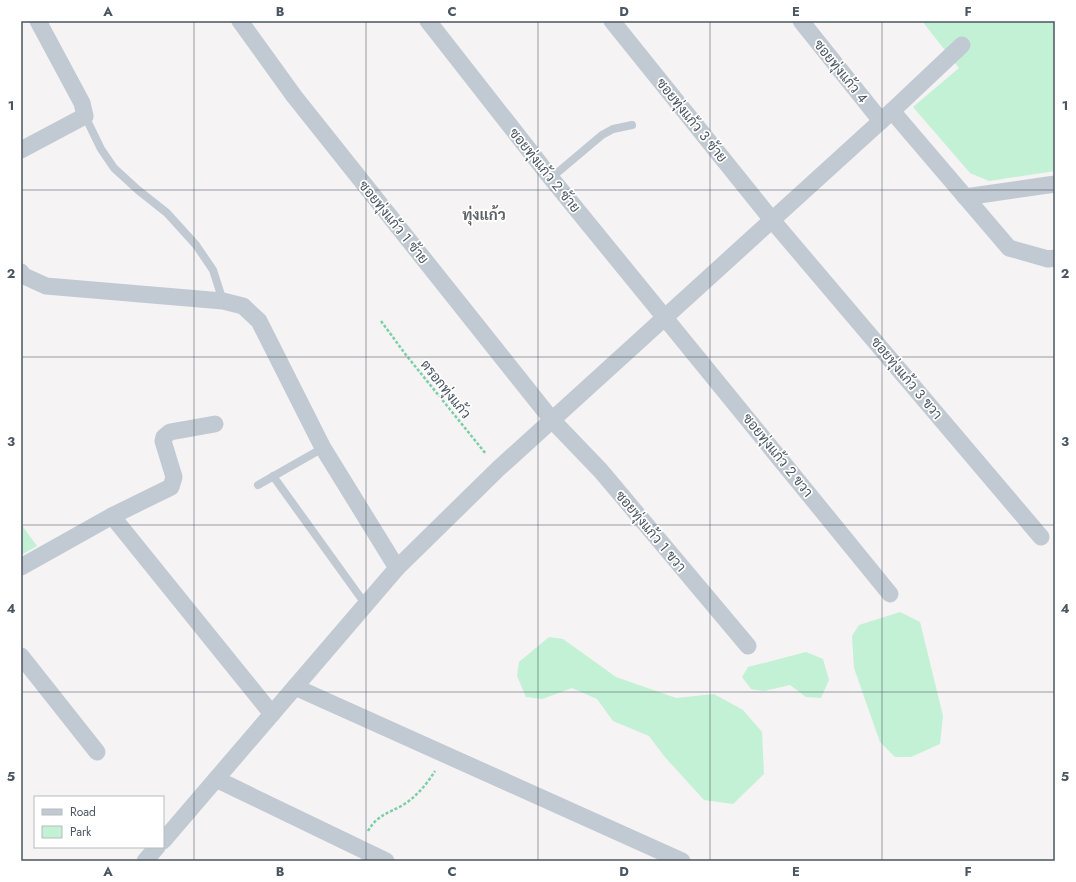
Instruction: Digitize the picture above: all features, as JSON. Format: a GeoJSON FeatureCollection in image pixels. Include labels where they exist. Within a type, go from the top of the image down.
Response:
{"type":"FeatureCollection","features":[{"type":"Feature","properties":{"kind":"street"},"geometry":{"type":"LineString","coordinates":[[21,150],[85,116],[82,102],[38,21]]}},
{"type":"Feature","properties":{"kind":"street","name":"ซอยทุ่งแก้ว 1 ซ้าย"},"geometry":{"type":"LineString","coordinates":[[240,21],[294,96],[552,420]]}},
{"type":"Feature","properties":{"kind":"street","name":"ซอยทุ่งแก้ว 2 ซ้าย"},"geometry":{"type":"LineString","coordinates":[[428,21],[551,178],[665,317]]}},
{"type":"Feature","properties":{"kind":"street","name":"ซอยทุ่งแก้ว 3 ซ้าย"},"geometry":{"type":"LineString","coordinates":[[612,21],[772,220]]}},
{"type":"Feature","properties":{"kind":"street","name":"ซอยทุ่งแก้ว 4"},"geometry":{"type":"LineString","coordinates":[[801,21],[887,116],[966,197],[1009,248],[1048,259],[1055,258]]}},
{"type":"Feature","properties":{"kind":"street"},"geometry":{"type":"LineString","coordinates":[[164,840],[397,568],[498,469],[887,116],[962,45]]}},
{"type":"Feature","properties":{"kind":"street"},"geometry":{"type":"LineString","coordinates":[[966,197],[1055,184]]}},
{"type":"Feature","properties":{"kind":"street","name":"ซอยทุ่งแก้ว 3 ขวา"},"geometry":{"type":"LineString","coordinates":[[772,220],[1041,537]]}},
{"type":"Feature","properties":{"kind":"street"},"geometry":{"type":"LineString","coordinates":[[21,272],[24,276],[46,286],[223,301],[243,306],[259,320],[323,448],[397,568]]}},
{"type":"Feature","properties":{"kind":"street","name":"ซอยทุ่งแก้ว 2 ขวา"},"geometry":{"type":"LineString","coordinates":[[665,317],[890,594]]}},
{"type":"Feature","properties":{"kind":"street","name":"ซอยทุ่งแก้ว 1 ขวา"},"geometry":{"type":"LineString","coordinates":[[552,420],[601,471],[748,646]]}},
{"type":"Feature","properties":{"kind":"street"},"geometry":{"type":"LineString","coordinates":[[21,567],[112,516],[171,487],[174,477],[163,441],[164,437],[170,432],[215,424]]}},
{"type":"Feature","properties":{"kind":"street"},"geometry":{"type":"LineString","coordinates":[[112,516],[272,714]]}},
{"type":"Feature","properties":{"kind":"street"},"geometry":{"type":"LineString","coordinates":[[21,656],[97,752]]}},
{"type":"Feature","properties":{"kind":"street"},"geometry":{"type":"LineString","coordinates":[[295,687],[682,861]]}},
{"type":"Feature","properties":{"kind":"street"},"geometry":{"type":"LineString","coordinates":[[216,779],[386,861]]}},
{"type":"Feature","properties":{"kind":"street"},"geometry":{"type":"LineString","coordinates":[[145,861],[157,848]]}},
{"type":"Feature","properties":{"kind":"lane"},"geometry":{"type":"LineString","coordinates":[[85,116],[102,149],[114,168],[138,190],[167,213],[196,245],[213,270],[223,301]]}},
{"type":"Feature","properties":{"kind":"lane"},"geometry":{"type":"LineString","coordinates":[[551,178],[602,135],[613,129],[632,126]]}},
{"type":"Feature","properties":{"kind":"lane"},"geometry":{"type":"LineString","coordinates":[[258,485],[323,448]]}},
{"type":"Feature","properties":{"kind":"lane"},"geometry":{"type":"LineString","coordinates":[[274,476],[366,605]]}},
{"type":"Feature","properties":{"kind":"path","name":"ตรอกทุ่งแก้ว"},"geometry":{"type":"LineString","coordinates":[[380,321],[498,469]]}},
{"type":"Feature","properties":{"kind":"path"},"geometry":{"type":"LineString","coordinates":[[359,848],[370,828],[384,814],[403,805],[426,784],[446,754]]}},
{"type":"Feature","properties":{"kind":"green space"},"geometry":{"type":"Polygon","coordinates":[[[922,21],[1055,21],[1055,171],[989,181],[970,173],[913,107],[959,68],[922,21]]]}},
{"type":"Feature","properties":{"kind":"green space"},"geometry":{"type":"Polygon","coordinates":[[[21,524],[37,546],[21,555],[21,524]]]}},
{"type":"Feature","properties":{"kind":"green space"},"geometry":{"type":"Polygon","coordinates":[[[900,612],[920,622],[943,716],[940,744],[911,757],[895,757],[880,742],[854,668],[852,636],[859,625],[900,612]]]}},
{"type":"Feature","properties":{"kind":"green space"},"geometry":{"type":"Polygon","coordinates":[[[549,637],[563,639],[616,677],[676,698],[714,694],[743,710],[762,732],[764,774],[733,804],[704,800],[664,756],[649,736],[613,721],[597,699],[572,688],[542,699],[526,697],[517,676],[519,662],[549,637]]]}},
{"type":"Feature","properties":{"kind":"green space"},"geometry":{"type":"Polygon","coordinates":[[[806,652],[823,659],[829,680],[821,698],[806,697],[790,685],[764,691],[751,689],[742,677],[748,667],[806,652]]]}},
{"type":"Feature","properties":{"kind":"district","name":"ทุ่งแก้ว"},"geometry":{"type":"Point","coordinates":[484,215]}}]}
